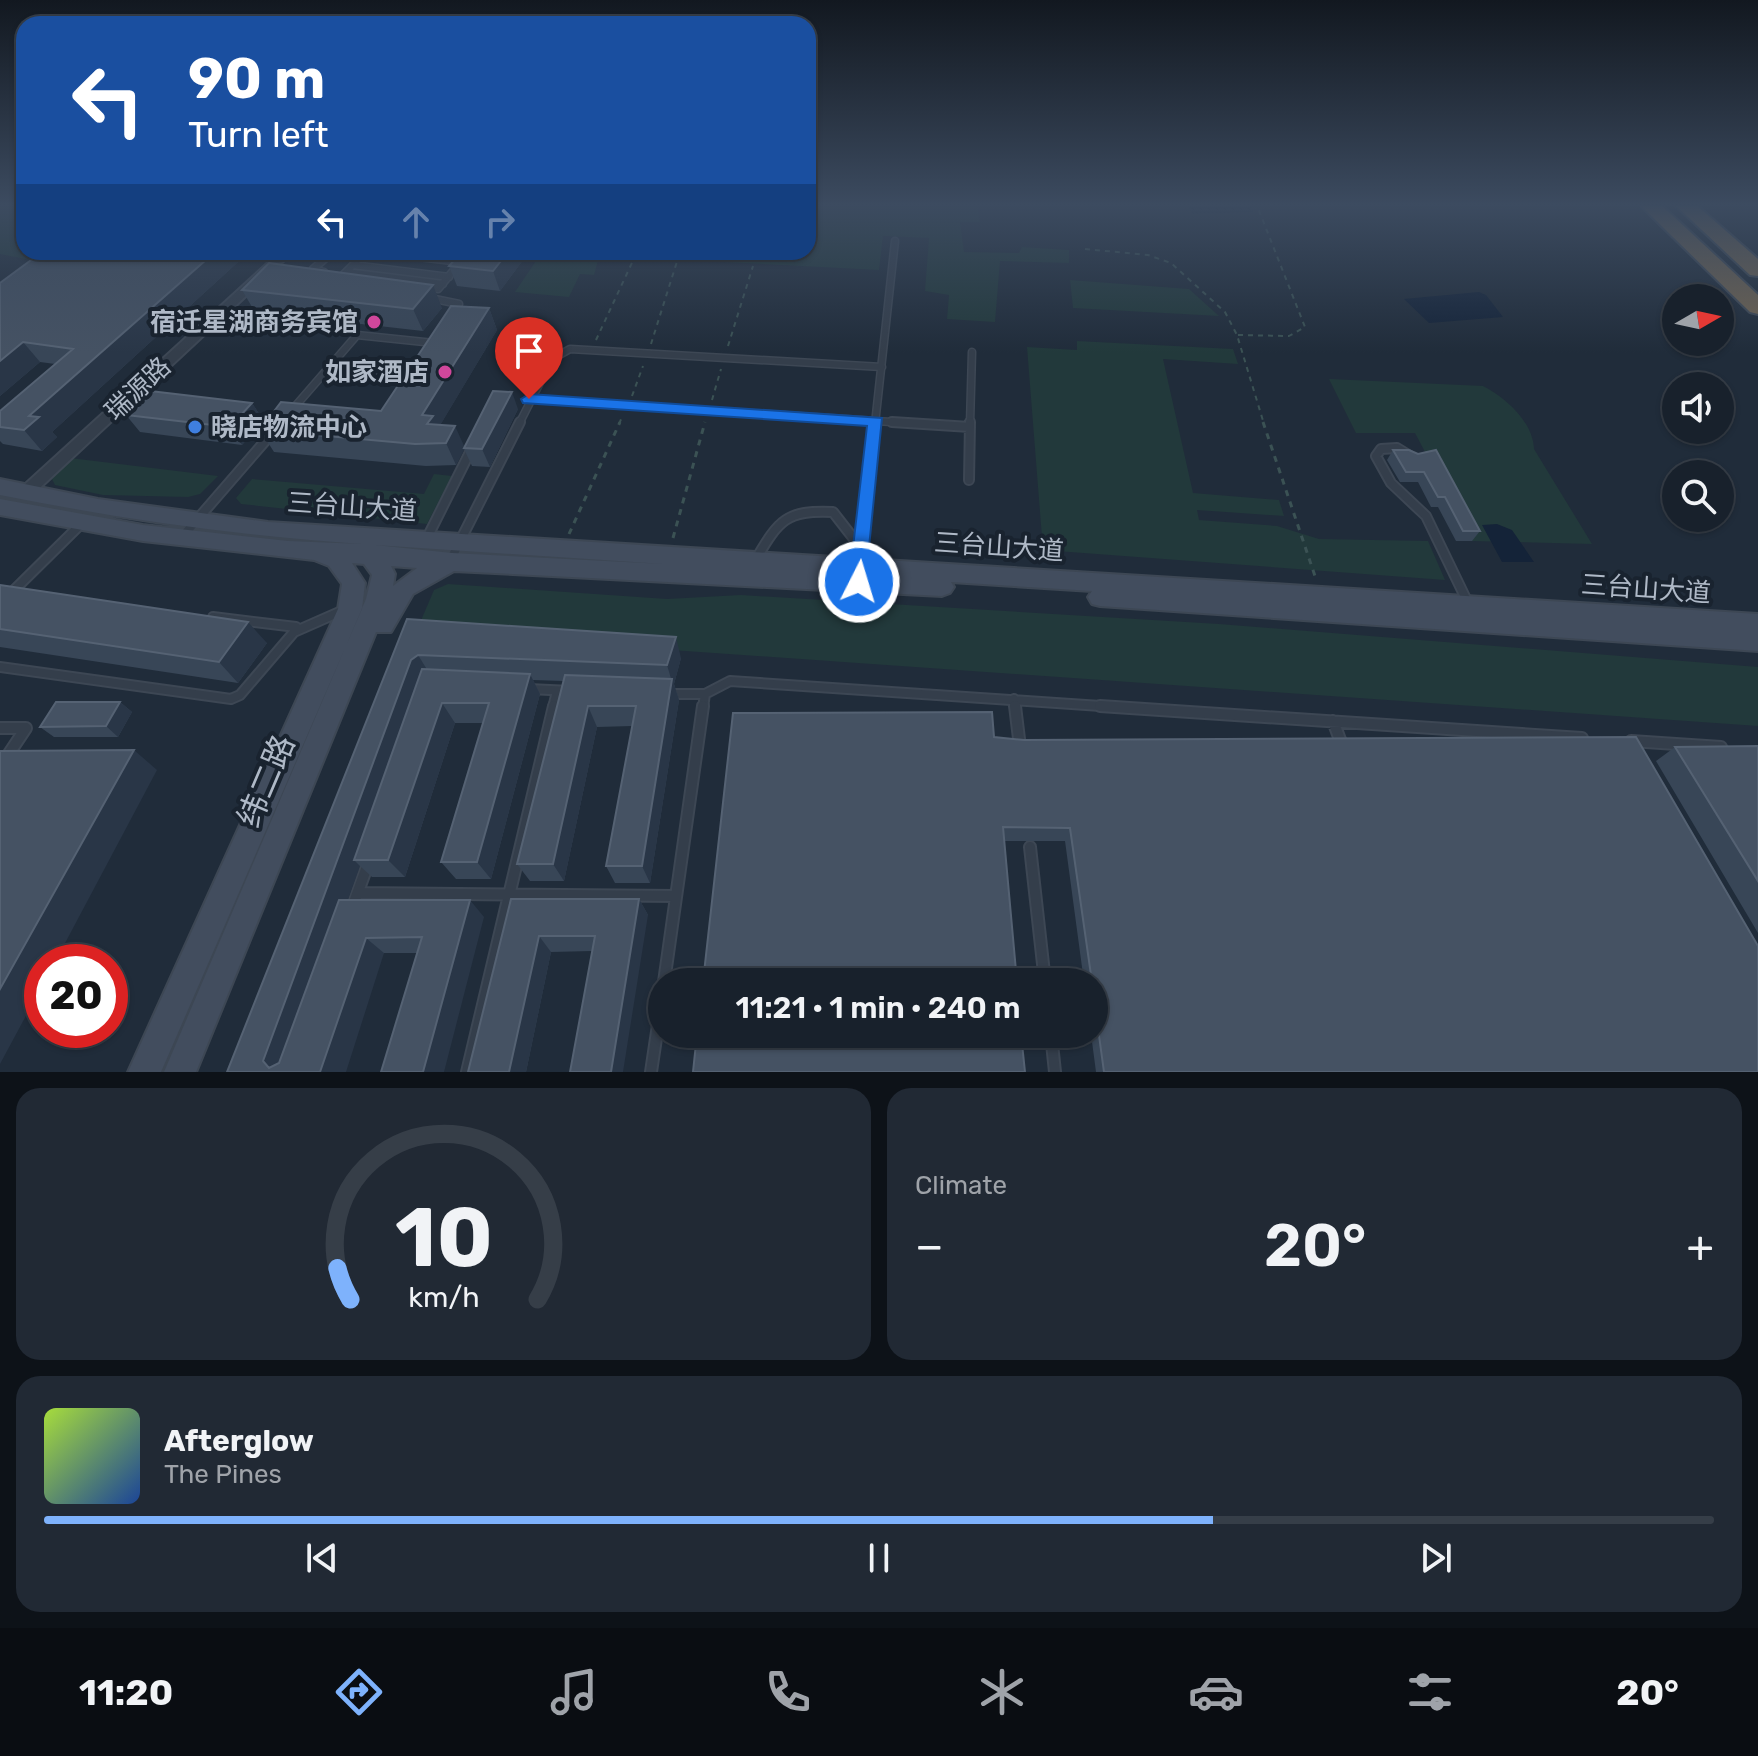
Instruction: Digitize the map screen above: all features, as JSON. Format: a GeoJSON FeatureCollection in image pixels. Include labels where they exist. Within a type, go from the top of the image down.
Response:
{"type":"FeatureCollection","features":[{"type":"Feature","properties":{"kind":"highway"},"geometry":{"type":"LineString","coordinates":[[1701,253],[1758,307]]}},
{"type":"Feature","properties":{"kind":"highway"},"geometry":{"type":"LineString","coordinates":[[1739,253],[1758,270]]}},
{"type":"Feature","properties":{"kind":"main road","name":"三台山大道"},"geometry":{"type":"LineString","coordinates":[[0,487],[189,529],[306,551],[371,557],[461,556],[860,566],[1758,641]]}},
{"type":"Feature","properties":{"kind":"main road","name":"三台山大道"},"geometry":{"type":"LineString","coordinates":[[0,507],[82,523],[426,540],[461,556],[563,549],[756,559],[1758,624]]}},
{"type":"Feature","properties":{"kind":"main road"},"geometry":{"type":"LineString","coordinates":[[334,534],[355,542],[371,557]]}},
{"type":"Feature","properties":{"kind":"main road","name":"纬二路"},"geometry":{"type":"LineString","coordinates":[[144,1072],[350,609],[354,583],[344,568],[337,560],[306,551]]}},
{"type":"Feature","properties":{"kind":"main road"},"geometry":{"type":"LineString","coordinates":[[288,815],[333,744],[401,588],[418,575],[461,556]]}},
{"type":"Feature","properties":{"kind":"main road","name":"纬二路"},"geometry":{"type":"LineString","coordinates":[[180,1072],[378,599],[384,574],[371,557]]}},
{"type":"Feature","properties":{"kind":"street","name":"瑞源路"},"geometry":{"type":"LineString","coordinates":[[25,493],[278,260]]}},
{"type":"Feature","properties":{"kind":"lane"},"geometry":{"type":"LineString","coordinates":[[860,566],[894,253]]}},
{"type":"Feature","properties":{"kind":"lane"},"geometry":{"type":"LineString","coordinates":[[324,260],[313,269],[345,273]]}},
{"type":"Feature","properties":{"kind":"lane"},"geometry":{"type":"LineString","coordinates":[[354,269],[360,260]]}},
{"type":"Feature","properties":{"kind":"lane"},"geometry":{"type":"LineString","coordinates":[[427,274],[440,260],[461,262]]}},
{"type":"Feature","properties":{"kind":"lane"},"geometry":{"type":"LineString","coordinates":[[449,277],[354,269],[341,277],[438,289],[449,277],[461,262]]}},
{"type":"Feature","properties":{"kind":"lane"},"geometry":{"type":"LineString","coordinates":[[354,269],[443,284]]}},
{"type":"Feature","properties":{"kind":"lane"},"geometry":{"type":"LineString","coordinates":[[334,286],[348,288]]}},
{"type":"Feature","properties":{"kind":"lane"},"geometry":{"type":"LineString","coordinates":[[421,296],[456,301],[458,310],[450,321]]}},
{"type":"Feature","properties":{"kind":"lane"},"geometry":{"type":"LineString","coordinates":[[426,354],[442,332]]}},
{"type":"Feature","properties":{"kind":"lane"},"geometry":{"type":"LineString","coordinates":[[189,529],[357,335],[434,343]]}},
{"type":"Feature","properties":{"kind":"lane"},"geometry":{"type":"LineString","coordinates":[[461,556],[529,399],[558,354],[570,349],[882,367]]}},
{"type":"Feature","properties":{"kind":"lane"},"geometry":{"type":"LineString","coordinates":[[969,480],[972,352]]}},
{"type":"Feature","properties":{"kind":"lane"},"geometry":{"type":"LineString","coordinates":[[402,386],[418,365]]}},
{"type":"Feature","properties":{"kind":"lane"},"geometry":{"type":"LineString","coordinates":[[329,367],[410,375]]}},
{"type":"Feature","properties":{"kind":"lane"},"geometry":{"type":"LineString","coordinates":[[529,399],[970,427]]}},
{"type":"Feature","properties":{"kind":"lane"},"geometry":{"type":"LineString","coordinates":[[293,409],[307,410]]}},
{"type":"Feature","properties":{"kind":"lane"},"geometry":{"type":"LineString","coordinates":[[426,540],[476,441]]}},
{"type":"Feature","properties":{"kind":"lane"},"geometry":{"type":"LineString","coordinates":[[1412,458],[1396,447],[1381,449],[1376,456],[1391,483],[1426,516],[1469,606]]}},
{"type":"Feature","properties":{"kind":"lane"},"geometry":{"type":"LineString","coordinates":[[756,559],[778,522],[800,510],[833,512],[860,566]]}},
{"type":"Feature","properties":{"kind":"lane"},"geometry":{"type":"LineString","coordinates":[[0,604],[82,523]]}},
{"type":"Feature","properties":{"kind":"lane"},"geometry":{"type":"LineString","coordinates":[[0,589],[29,594]]}},
{"type":"Feature","properties":{"kind":"lane"},"geometry":{"type":"LineString","coordinates":[[0,667],[231,699],[240,695],[296,627],[315,617],[350,609]]}},
{"type":"Feature","properties":{"kind":"lane"},"geometry":{"type":"LineString","coordinates":[[202,616],[296,627]]}},
{"type":"Feature","properties":{"kind":"lane"},"geometry":{"type":"LineString","coordinates":[[661,693],[705,694],[730,681],[1597,739]]}},
{"type":"Feature","properties":{"kind":"lane"},"geometry":{"type":"LineString","coordinates":[[510,688],[587,691]]}},
{"type":"Feature","properties":{"kind":"lane"},"geometry":{"type":"LineString","coordinates":[[467,1072],[557,691]]}},
{"type":"Feature","properties":{"kind":"lane"},"geometry":{"type":"LineString","coordinates":[[666,968],[705,694]]}},
{"type":"Feature","properties":{"kind":"lane"},"geometry":{"type":"LineString","coordinates":[[1014,699],[1020,747]]}},
{"type":"Feature","properties":{"kind":"lane"},"geometry":{"type":"LineString","coordinates":[[1333,721],[1342,745]]}},
{"type":"Feature","properties":{"kind":"lane"},"geometry":{"type":"LineString","coordinates":[[0,728],[26,728],[0,767]]}},
{"type":"Feature","properties":{"kind":"lane"},"geometry":{"type":"LineString","coordinates":[[1487,731],[1494,746]]}},
{"type":"Feature","properties":{"kind":"lane"},"geometry":{"type":"LineString","coordinates":[[1613,740],[1729,748]]}},
{"type":"Feature","properties":{"kind":"lane"},"geometry":{"type":"LineString","coordinates":[[1628,741],[1636,754]]}},
{"type":"Feature","properties":{"kind":"lane"},"geometry":{"type":"LineString","coordinates":[[1030,847],[1043,968]]}},
{"type":"Feature","properties":{"kind":"lane"},"geometry":{"type":"LineString","coordinates":[[347,923],[373,848]]}},
{"type":"Feature","properties":{"kind":"lane"},"geometry":{"type":"LineString","coordinates":[[358,893],[676,896]]}},
{"type":"Feature","properties":{"kind":"lane"},"geometry":{"type":"LineString","coordinates":[[651,1072],[655,1048]]}},
{"type":"Feature","properties":{"kind":"lane"},"geometry":{"type":"LineString","coordinates":[[1052,1048],[1055,1072]]}},
{"type":"Feature","properties":{"kind":"path"},"geometry":{"type":"LineString","coordinates":[[1127,253],[1148,255],[1171,263],[1225,312],[1237,335],[1320,596]]}},
{"type":"Feature","properties":{"kind":"path"},"geometry":{"type":"LineString","coordinates":[[1237,335],[1289,336],[1305,327],[1276,253]]}},
{"type":"Feature","properties":{"kind":"path"},"geometry":{"type":"LineString","coordinates":[[591,351],[633,260]]}},
{"type":"Feature","properties":{"kind":"path"},"geometry":{"type":"LineString","coordinates":[[563,549],[610,438],[629,406],[677,260]]}},
{"type":"Feature","properties":{"kind":"green space"},"geometry":{"type":"Polygon","coordinates":[[[16,253],[16,257],[0,254],[16,253]]]}},
{"type":"Feature","properties":{"kind":"green space"},"geometry":{"type":"Polygon","coordinates":[[[816,253],[881,253],[879,270],[703,261],[816,260],[816,253]]]}},
{"type":"Feature","properties":{"kind":"green space"},"geometry":{"type":"Polygon","coordinates":[[[928,253],[1069,253],[1069,263],[1000,261],[995,322],[947,319],[949,295],[925,291],[928,253]]]}},
{"type":"Feature","properties":{"kind":"green space"},"geometry":{"type":"Polygon","coordinates":[[[537,260],[598,260],[594,275],[580,274],[569,297],[515,292],[537,260]]]}},
{"type":"Feature","properties":{"kind":"green space"},"geometry":{"type":"Polygon","coordinates":[[[1070,280],[1189,289],[1219,316],[1073,308],[1070,280]]]}},
{"type":"Feature","properties":{"kind":"green space"},"geometry":{"type":"Polygon","coordinates":[[[1077,341],[1233,349],[1238,364],[1163,359],[1193,493],[1279,500],[1284,516],[1197,510],[1199,520],[1277,526],[1319,539],[1428,541],[1445,580],[1043,550],[1027,347],[1077,350],[1077,341]]]}},
{"type":"Feature","properties":{"kind":"green space"},"geometry":{"type":"Polygon","coordinates":[[[1329,379],[1483,386],[1492,391],[1517,412],[1529,429],[1534,449],[1592,544],[1472,541],[1415,433],[1356,433],[1329,379]]]}},
{"type":"Feature","properties":{"kind":"green space"},"geometry":{"type":"Polygon","coordinates":[[[70,458],[218,476],[200,494],[188,497],[103,495],[55,485],[52,479],[70,458]]]}},
{"type":"Feature","properties":{"kind":"green space"},"geometry":{"type":"Polygon","coordinates":[[[434,474],[452,476],[427,524],[241,504],[236,498],[252,479],[424,494],[434,474]]]}},
{"type":"Feature","properties":{"kind":"green space"},"geometry":{"type":"Polygon","coordinates":[[[448,584],[667,599],[741,595],[1219,624],[1758,667],[1758,726],[416,632],[434,590],[448,584]]]}},
{"type":"Feature","properties":{"kind":"water"},"geometry":{"type":"Polygon","coordinates":[[[1479,292],[1486,295],[1503,317],[1429,323],[1404,299],[1479,292]]]}},
{"type":"Feature","properties":{"kind":"water"},"geometry":{"type":"Polygon","coordinates":[[[1497,524],[1512,530],[1534,562],[1502,562],[1482,525],[1497,524]]]}},
{"type":"Feature","properties":{"kind":"building"},"geometry":{"type":"Polygon","coordinates":[[[31,260],[206,260],[29,416],[39,417],[24,430],[0,427],[0,411],[73,349],[23,342],[0,361],[0,283],[31,260]]]}},
{"type":"Feature","properties":{"kind":"building"},"geometry":{"type":"Polygon","coordinates":[[[454,260],[502,260],[493,271],[449,266],[454,260]]]}},
{"type":"Feature","properties":{"kind":"building"},"geometry":{"type":"Polygon","coordinates":[[[269,263],[433,285],[413,309],[242,290],[269,263]]]}},
{"type":"Feature","properties":{"kind":"building"},"geometry":{"type":"Polygon","coordinates":[[[451,306],[489,308],[422,415],[433,416],[427,424],[455,426],[446,443],[415,444],[260,430],[281,402],[381,411],[451,306]]]}},
{"type":"Feature","properties":{"kind":"building"},"geometry":{"type":"Polygon","coordinates":[[[150,391],[252,403],[230,427],[126,415],[150,391]]]}},
{"type":"Feature","properties":{"kind":"building"},"geometry":{"type":"Polygon","coordinates":[[[493,391],[512,392],[482,449],[464,448],[493,391]]]}},
{"type":"Feature","properties":{"kind":"building"},"geometry":{"type":"Polygon","coordinates":[[[1393,450],[1409,450],[1418,454],[1436,450],[1480,531],[1463,531],[1445,497],[1438,497],[1424,472],[1406,472],[1393,450]]]}},
{"type":"Feature","properties":{"kind":"building"},"geometry":{"type":"Polygon","coordinates":[[[0,585],[248,622],[219,662],[0,629],[0,585]]]}},
{"type":"Feature","properties":{"kind":"building"},"geometry":{"type":"Polygon","coordinates":[[[407,619],[676,637],[667,665],[418,655],[411,660],[263,1061],[269,1068],[279,1063],[339,900],[470,900],[423,1072],[381,1072],[422,937],[366,938],[320,1072],[227,1072],[407,619]]]}},
{"type":"Feature","properties":{"kind":"building"},"geometry":{"type":"Polygon","coordinates":[[[422,669],[530,674],[477,862],[441,862],[489,703],[442,703],[388,860],[354,860],[422,669]]]}},
{"type":"Feature","properties":{"kind":"building"},"geometry":{"type":"Polygon","coordinates":[[[565,675],[672,679],[642,866],[606,866],[636,706],[588,706],[553,864],[517,864],[565,675]]]}},
{"type":"Feature","properties":{"kind":"building"},"geometry":{"type":"Polygon","coordinates":[[[56,702],[120,702],[106,726],[40,727],[56,702]]]}},
{"type":"Feature","properties":{"kind":"building"},"geometry":{"type":"Polygon","coordinates":[[[992,712],[994,737],[1024,740],[1636,737],[1758,946],[1758,1072],[1104,1072],[1101,1048],[1108,1048],[1108,968],[1090,968],[1070,828],[1003,827],[1016,968],[705,968],[733,713],[992,712]]]}},
{"type":"Feature","properties":{"kind":"building"},"geometry":{"type":"Polygon","coordinates":[[[1758,746],[1758,881],[1675,747],[1758,746]]]}},
{"type":"Feature","properties":{"kind":"building"},"geometry":{"type":"Polygon","coordinates":[[[134,750],[0,989],[0,751],[134,750]]]}},
{"type":"Feature","properties":{"kind":"building"},"geometry":{"type":"Polygon","coordinates":[[[511,899],[639,899],[611,1072],[570,1072],[595,936],[539,936],[509,1072],[468,1072],[511,899]]]}},
{"type":"Feature","properties":{"kind":"building"},"geometry":{"type":"Polygon","coordinates":[[[696,1048],[1022,1048],[1025,1072],[693,1072],[696,1048]]]}},
{"type":"Feature","properties":{"kind":"place","name":"宿迁星湖商务宾馆"},"geometry":{"type":"Point","coordinates":[374,322]}},
{"type":"Feature","properties":{"kind":"place","name":"如家酒店"},"geometry":{"type":"Point","coordinates":[445,372]}},
{"type":"Feature","properties":{"kind":"place","name":"晓店物流中心"},"geometry":{"type":"Point","coordinates":[195,427]}},
{"type":"Feature","properties":{"kind":"route"},"geometry":{"type":"LineString","coordinates":[[529,399],[876,421],[859,582]]}}]}
